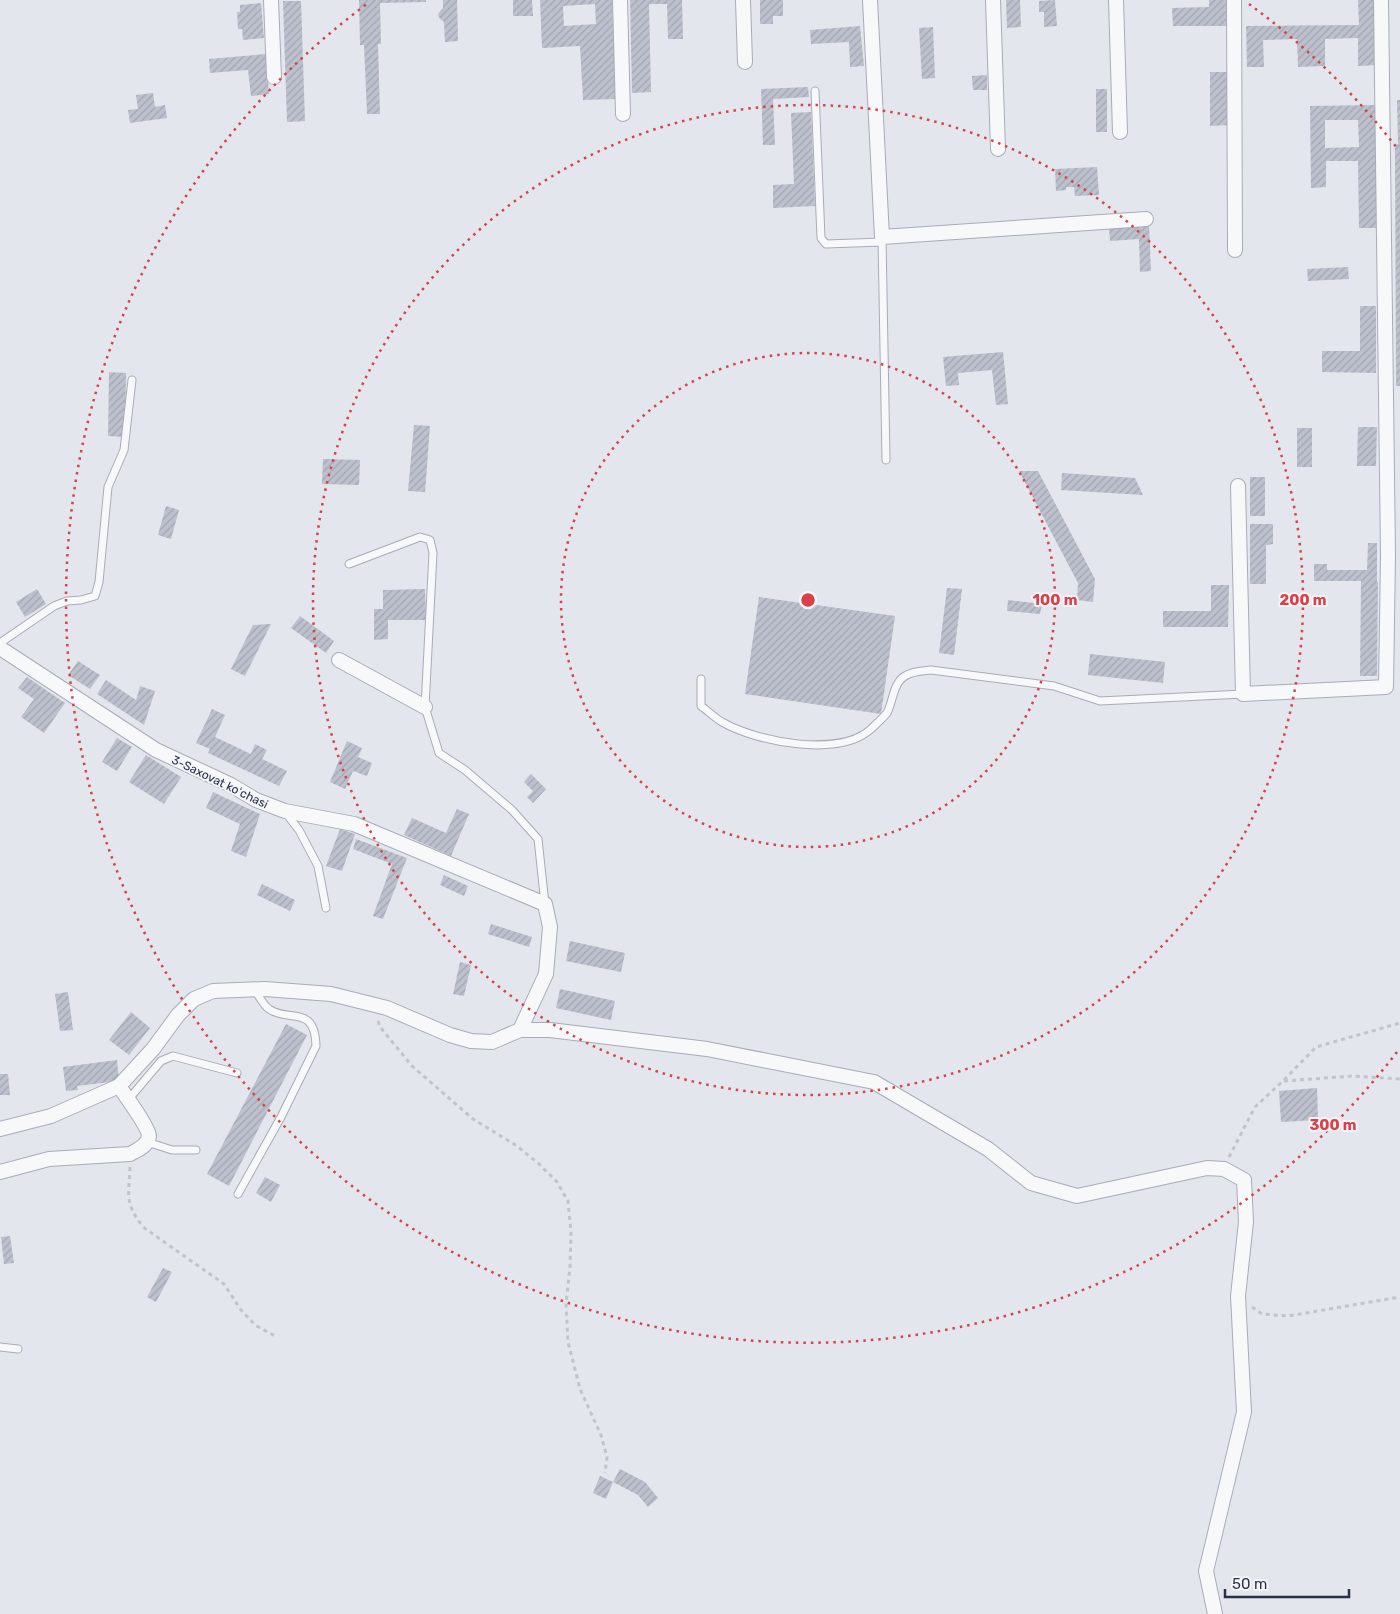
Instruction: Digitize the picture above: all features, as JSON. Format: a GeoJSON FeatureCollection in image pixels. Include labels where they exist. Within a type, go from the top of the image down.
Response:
{"type":"FeatureCollection","features":[{"type":"Feature","properties":{"kind":"street"},"geometry":{"type":"LineString","coordinates":[[272,0],[274,77]]}},
{"type":"Feature","properties":{"kind":"street"},"geometry":{"type":"LineString","coordinates":[[620,0],[623,114]]}},
{"type":"Feature","properties":{"kind":"street"},"geometry":{"type":"LineString","coordinates":[[743,0],[745,62]]}},
{"type":"Feature","properties":{"kind":"street"},"geometry":{"type":"LineString","coordinates":[[870,0],[882,240],[1146,219]]}},
{"type":"Feature","properties":{"kind":"street"},"geometry":{"type":"LineString","coordinates":[[993,0],[998,149]]}},
{"type":"Feature","properties":{"kind":"street"},"geometry":{"type":"LineString","coordinates":[[1116,0],[1120,132]]}},
{"type":"Feature","properties":{"kind":"street"},"geometry":{"type":"LineString","coordinates":[[1234,0],[1234,250]]}},
{"type":"Feature","properties":{"kind":"street"},"geometry":{"type":"LineString","coordinates":[[1238,486],[1243,694],[1386,687],[1394,555],[1381,0]]}},
{"type":"Feature","properties":{"kind":"street","name":"3-Saxovat koʻchasi"},"geometry":{"type":"LineString","coordinates":[[0,648],[156,750],[231,785],[256,800],[285,811],[354,824],[545,904]]}},
{"type":"Feature","properties":{"kind":"street"},"geometry":{"type":"LineString","coordinates":[[339,660],[426,707]]}},
{"type":"Feature","properties":{"kind":"street"},"geometry":{"type":"LineString","coordinates":[[520,1030],[546,974],[550,927],[545,904]]}},
{"type":"Feature","properties":{"kind":"street"},"geometry":{"type":"LineString","coordinates":[[0,1129],[51,1116],[118,1086],[153,1049],[178,1015],[194,999],[213,991],[255,990],[331,994],[387,1008],[450,1035],[471,1040],[492,1042],[520,1030],[550,1030],[708,1049],[874,1082],[988,1149],[1031,1183],[1076,1196],[1207,1168],[1224,1169],[1244,1180],[1246,1222],[1238,1296],[1244,1412],[1206,1571],[1215,1614]]}},
{"type":"Feature","properties":{"kind":"street"},"geometry":{"type":"LineString","coordinates":[[0,1172],[49,1159],[130,1154],[141,1149],[147,1142],[149,1135],[118,1086]]}},
{"type":"Feature","properties":{"kind":"lane"},"geometry":{"type":"LineString","coordinates":[[814,91],[822,238],[826,244],[882,240],[886,460]]}},
{"type":"Feature","properties":{"kind":"lane"},"geometry":{"type":"LineString","coordinates":[[0,644],[54,606],[67,601],[95,596],[99,582],[108,487],[124,450],[132,380]]}},
{"type":"Feature","properties":{"kind":"lane"},"geometry":{"type":"LineString","coordinates":[[349,564],[420,537],[430,540],[433,553],[426,707],[439,753],[465,770],[512,810],[538,839],[545,904]]}},
{"type":"Feature","properties":{"kind":"lane"},"geometry":{"type":"LineString","coordinates":[[701,680],[701,706],[722,722],[745,732],[781,743],[812,744],[844,743],[861,738],[886,713],[896,688],[903,677],[910,673],[931,670],[1054,686],[1100,701],[1243,694]]}},
{"type":"Feature","properties":{"kind":"lane"},"geometry":{"type":"LineString","coordinates":[[285,811],[299,830],[318,866],[326,908]]}},
{"type":"Feature","properties":{"kind":"lane"},"geometry":{"type":"LineString","coordinates":[[238,1194],[316,1046],[316,1038],[306,1020],[299,1016],[269,1009],[255,990]]}},
{"type":"Feature","properties":{"kind":"lane"},"geometry":{"type":"LineString","coordinates":[[128,1100],[161,1061],[172,1056],[237,1073]]}},
{"type":"Feature","properties":{"kind":"lane"},"geometry":{"type":"LineString","coordinates":[[147,1142],[172,1150],[196,1150]]}},
{"type":"Feature","properties":{"kind":"lane"},"geometry":{"type":"LineString","coordinates":[[0,1347],[18,1349]]}},
{"type":"Feature","properties":{"kind":"path"},"geometry":{"type":"LineString","coordinates":[[372,1004],[380,1027],[412,1066],[473,1119],[517,1146],[539,1164],[556,1182],[568,1201],[571,1232],[566,1304],[568,1342],[580,1389],[601,1436],[608,1457],[605,1473]]}},
{"type":"Feature","properties":{"kind":"path"},"geometry":{"type":"LineString","coordinates":[[1224,1169],[1255,1107],[1316,1047],[1400,1023]]}},
{"type":"Feature","properties":{"kind":"path"},"geometry":{"type":"LineString","coordinates":[[1283,1081],[1353,1076],[1400,1079]]}},
{"type":"Feature","properties":{"kind":"path"},"geometry":{"type":"LineString","coordinates":[[130,1154],[128,1201],[134,1215],[143,1227],[224,1284],[241,1310],[255,1325],[277,1337]]}},
{"type":"Feature","properties":{"kind":"path"},"geometry":{"type":"LineString","coordinates":[[1238,1296],[1262,1314],[1288,1316],[1400,1297]]}},
{"type":"Feature","properties":{"kind":"building"},"geometry":{"type":"Polygon","coordinates":[[[359,0],[426,0],[426,2],[380,3],[381,44],[378,44],[380,114],[367,114],[364,45],[360,45],[359,0]]]}},
{"type":"Feature","properties":{"kind":"building"},"geometry":{"type":"Polygon","coordinates":[[[443,0],[457,0],[458,41],[445,42],[444,22],[438,15],[443,8],[443,0]]]}},
{"type":"Feature","properties":{"kind":"building"},"geometry":{"type":"Polygon","coordinates":[[[513,0],[532,0],[533,16],[513,16],[513,0]]]}},
{"type":"Feature","properties":{"kind":"building"},"geometry":{"type":"Polygon","coordinates":[[[540,0],[612,0],[616,99],[583,100],[580,46],[542,48],[540,0]],[[595,4],[563,6],[564,26],[596,24],[595,4]]]}},
{"type":"Feature","properties":{"kind":"building"},"geometry":{"type":"Polygon","coordinates":[[[630,0],[682,0],[683,39],[668,39],[667,4],[649,4],[651,92],[632,93],[630,0]]]}},
{"type":"Feature","properties":{"kind":"building"},"geometry":{"type":"Polygon","coordinates":[[[760,0],[783,0],[783,16],[773,16],[773,24],[760,24],[760,0]]]}},
{"type":"Feature","properties":{"kind":"building"},"geometry":{"type":"Polygon","coordinates":[[[1006,0],[1020,0],[1021,27],[1007,28],[1006,0]]]}},
{"type":"Feature","properties":{"kind":"building"},"geometry":{"type":"Polygon","coordinates":[[[1055,0],[1057,26],[1044,27],[1044,12],[1039,12],[1039,1],[1055,0]]]}},
{"type":"Feature","properties":{"kind":"building"},"geometry":{"type":"Polygon","coordinates":[[[1209,0],[1227,0],[1227,26],[1173,26],[1172,8],[1209,7],[1209,0]]]}},
{"type":"Feature","properties":{"kind":"building"},"geometry":{"type":"Polygon","coordinates":[[[1358,0],[1376,0],[1377,65],[1358,66],[1358,38],[1325,39],[1325,66],[1298,67],[1297,39],[1263,40],[1264,67],[1247,67],[1246,26],[1359,25],[1358,0]]]}},
{"type":"Feature","properties":{"kind":"building"},"geometry":{"type":"Polygon","coordinates":[[[283,1],[301,1],[305,121],[287,122],[283,1]]]}},
{"type":"Feature","properties":{"kind":"building"},"geometry":{"type":"Polygon","coordinates":[[[261,3],[264,38],[243,40],[242,29],[238,29],[237,12],[240,12],[240,5],[261,3]]]}},
{"type":"Feature","properties":{"kind":"building"},"geometry":{"type":"Polygon","coordinates":[[[860,26],[864,66],[850,67],[849,42],[811,44],[810,30],[860,26]]]}},
{"type":"Feature","properties":{"kind":"building"},"geometry":{"type":"Polygon","coordinates":[[[933,27],[935,78],[922,79],[919,28],[933,27]]]}},
{"type":"Feature","properties":{"kind":"building"},"geometry":{"type":"Polygon","coordinates":[[[266,54],[269,94],[251,96],[248,70],[210,73],[209,59],[266,54]]]}},
{"type":"Feature","properties":{"kind":"building"},"geometry":{"type":"Polygon","coordinates":[[[1210,72],[1228,72],[1228,125],[1210,126],[1210,72]]]}},
{"type":"Feature","properties":{"kind":"building"},"geometry":{"type":"Polygon","coordinates":[[[987,75],[987,90],[973,90],[972,76],[987,75]]]}},
{"type":"Feature","properties":{"kind":"building"},"geometry":{"type":"Polygon","coordinates":[[[808,87],[809,97],[773,99],[775,145],[763,145],[761,89],[808,87]]]}},
{"type":"Feature","properties":{"kind":"building"},"geometry":{"type":"Polygon","coordinates":[[[1096,89],[1107,89],[1107,132],[1096,132],[1096,89]]]}},
{"type":"Feature","properties":{"kind":"building"},"geometry":{"type":"Polygon","coordinates":[[[153,93],[155,107],[165,105],[167,118],[130,123],[128,110],[138,109],[136,95],[153,93]]]}},
{"type":"Feature","properties":{"kind":"building"},"geometry":{"type":"Polygon","coordinates":[[[1397,100],[1400,100],[1400,386],[1396,386],[1395,145],[1398,144],[1397,100]]]}},
{"type":"Feature","properties":{"kind":"building"},"geometry":{"type":"Polygon","coordinates":[[[1376,105],[1378,228],[1359,228],[1358,161],[1326,161],[1326,187],[1311,188],[1310,106],[1376,105]],[[1325,120],[1325,148],[1359,147],[1358,120],[1325,120]]]}},
{"type":"Feature","properties":{"kind":"building"},"geometry":{"type":"Polygon","coordinates":[[[811,112],[815,206],[773,208],[773,185],[794,184],[791,113],[811,112]]]}},
{"type":"Feature","properties":{"kind":"building"},"geometry":{"type":"Polygon","coordinates":[[[1097,167],[1099,195],[1075,196],[1074,187],[1066,187],[1066,190],[1056,191],[1055,169],[1097,167]]]}},
{"type":"Feature","properties":{"kind":"building"},"geometry":{"type":"Polygon","coordinates":[[[1149,226],[1151,271],[1140,272],[1139,239],[1110,241],[1109,228],[1149,226]]]}},
{"type":"Feature","properties":{"kind":"building"},"geometry":{"type":"Polygon","coordinates":[[[1348,267],[1349,279],[1308,281],[1307,269],[1348,267]]]}},
{"type":"Feature","properties":{"kind":"building"},"geometry":{"type":"Polygon","coordinates":[[[1360,306],[1376,306],[1376,373],[1322,372],[1322,351],[1360,351],[1360,306]]]}},
{"type":"Feature","properties":{"kind":"building"},"geometry":{"type":"Polygon","coordinates":[[[1003,352],[1008,404],[996,405],[992,370],[958,373],[959,385],[946,386],[943,357],[1003,352]]]}},
{"type":"Feature","properties":{"kind":"building"},"geometry":{"type":"Polygon","coordinates":[[[109,372],[126,373],[125,437],[108,436],[109,372]]]}},
{"type":"Feature","properties":{"kind":"building"},"geometry":{"type":"Polygon","coordinates":[[[414,425],[430,426],[425,492],[408,491],[414,425]]]}},
{"type":"Feature","properties":{"kind":"building"},"geometry":{"type":"Polygon","coordinates":[[[1358,427],[1377,427],[1376,466],[1357,466],[1358,427]]]}},
{"type":"Feature","properties":{"kind":"building"},"geometry":{"type":"Polygon","coordinates":[[[1297,428],[1312,428],[1312,467],[1297,467],[1297,428]]]}},
{"type":"Feature","properties":{"kind":"building"},"geometry":{"type":"Polygon","coordinates":[[[323,459],[360,460],[359,485],[322,484],[323,459]]]}},
{"type":"Feature","properties":{"kind":"building"},"geometry":{"type":"Polygon","coordinates":[[[1019,471],[1038,471],[1095,579],[1093,602],[1077,600],[1078,583],[1019,471]]]}},
{"type":"Feature","properties":{"kind":"building"},"geometry":{"type":"Polygon","coordinates":[[[1062,473],[1135,478],[1143,495],[1061,490],[1062,473]]]}},
{"type":"Feature","properties":{"kind":"building"},"geometry":{"type":"Polygon","coordinates":[[[1250,477],[1265,477],[1265,516],[1250,516],[1250,477]]]}},
{"type":"Feature","properties":{"kind":"building"},"geometry":{"type":"Polygon","coordinates":[[[166,506],[179,510],[171,539],[158,535],[166,506]]]}},
{"type":"Feature","properties":{"kind":"building"},"geometry":{"type":"Polygon","coordinates":[[[1250,524],[1273,524],[1273,544],[1266,545],[1266,584],[1250,584],[1250,524]]]}},
{"type":"Feature","properties":{"kind":"building"},"geometry":{"type":"Polygon","coordinates":[[[1368,543],[1377,543],[1377,676],[1360,676],[1361,581],[1314,581],[1314,564],[1327,564],[1327,570],[1367,570],[1368,543]]]}},
{"type":"Feature","properties":{"kind":"building"},"geometry":{"type":"Polygon","coordinates":[[[1211,585],[1229,585],[1228,627],[1163,627],[1163,611],[1211,611],[1211,585]]]}},
{"type":"Feature","properties":{"kind":"building"},"geometry":{"type":"Polygon","coordinates":[[[947,588],[962,589],[954,655],[939,653],[947,588]]]}},
{"type":"Feature","properties":{"kind":"building"},"geometry":{"type":"Polygon","coordinates":[[[37,589],[46,604],[25,617],[16,602],[37,589]]]}},
{"type":"Feature","properties":{"kind":"building"},"geometry":{"type":"Polygon","coordinates":[[[425,589],[426,620],[388,620],[388,639],[374,640],[374,609],[383,609],[383,590],[425,589]]]}},
{"type":"Feature","properties":{"kind":"building"},"geometry":{"type":"Polygon","coordinates":[[[759,597],[895,616],[881,714],[745,694],[759,597]]]}},
{"type":"Feature","properties":{"kind":"building"},"geometry":{"type":"Polygon","coordinates":[[[1008,600],[1042,604],[1040,614],[1007,611],[1008,600]]]}},
{"type":"Feature","properties":{"kind":"building"},"geometry":{"type":"Polygon","coordinates":[[[300,616],[334,641],[326,653],[291,628],[300,616]]]}},
{"type":"Feature","properties":{"kind":"building"},"geometry":{"type":"Polygon","coordinates":[[[271,624],[245,676],[231,669],[253,625],[271,624]]]}},
{"type":"Feature","properties":{"kind":"building"},"geometry":{"type":"Polygon","coordinates":[[[1090,654],[1165,662],[1163,683],[1088,675],[1090,654]]]}},
{"type":"Feature","properties":{"kind":"building"},"geometry":{"type":"Polygon","coordinates":[[[78,661],[100,675],[90,689],[68,675],[78,661]]]}},
{"type":"Feature","properties":{"kind":"building"},"geometry":{"type":"Polygon","coordinates":[[[27,677],[65,703],[44,733],[21,717],[34,699],[18,688],[27,677]]]}},
{"type":"Feature","properties":{"kind":"building"},"geometry":{"type":"Polygon","coordinates":[[[106,680],[136,700],[140,686],[155,691],[144,725],[97,694],[106,680]]]}},
{"type":"Feature","properties":{"kind":"building"},"geometry":{"type":"Polygon","coordinates":[[[212,709],[225,715],[215,737],[251,754],[255,744],[267,750],[262,759],[287,771],[279,786],[208,753],[210,749],[196,743],[212,709]]]}},
{"type":"Feature","properties":{"kind":"building"},"geometry":{"type":"Polygon","coordinates":[[[117,738],[132,747],[117,771],[102,762],[117,738]]]}},
{"type":"Feature","properties":{"kind":"building"},"geometry":{"type":"Polygon","coordinates":[[[347,741],[362,748],[358,757],[372,763],[367,776],[353,771],[345,789],[330,782],[347,741]]]}},
{"type":"Feature","properties":{"kind":"building"},"geometry":{"type":"Polygon","coordinates":[[[146,755],[181,777],[164,804],[129,782],[146,755]]]}},
{"type":"Feature","properties":{"kind":"building"},"geometry":{"type":"Polygon","coordinates":[[[531,774],[546,789],[533,803],[527,797],[533,791],[524,782],[531,774]]]}},
{"type":"Feature","properties":{"kind":"building"},"geometry":{"type":"Polygon","coordinates":[[[213,792],[260,814],[246,857],[231,851],[240,824],[206,808],[213,792]]]}},
{"type":"Feature","properties":{"kind":"building"},"geometry":{"type":"Polygon","coordinates":[[[457,809],[469,814],[451,856],[404,835],[412,818],[446,833],[457,809]]]}},
{"type":"Feature","properties":{"kind":"building"},"geometry":{"type":"Polygon","coordinates":[[[340,829],[355,834],[342,871],[326,866],[340,829]]]}},
{"type":"Feature","properties":{"kind":"building"},"geometry":{"type":"Polygon","coordinates":[[[356,839],[407,858],[383,919],[373,916],[392,864],[353,849],[356,839]]]}},
{"type":"Feature","properties":{"kind":"building"},"geometry":{"type":"Polygon","coordinates":[[[444,875],[468,886],[464,896],[440,885],[444,875]]]}},
{"type":"Feature","properties":{"kind":"building"},"geometry":{"type":"Polygon","coordinates":[[[262,884],[295,900],[290,911],[257,895],[262,884]]]}},
{"type":"Feature","properties":{"kind":"building"},"geometry":{"type":"Polygon","coordinates":[[[491,924],[532,937],[529,947],[488,934],[491,924]]]}},
{"type":"Feature","properties":{"kind":"building"},"geometry":{"type":"Polygon","coordinates":[[[570,941],[625,953],[621,972],[566,961],[570,941]]]}},
{"type":"Feature","properties":{"kind":"building"},"geometry":{"type":"Polygon","coordinates":[[[460,962],[471,965],[464,996],[453,994],[460,962]]]}},
{"type":"Feature","properties":{"kind":"building"},"geometry":{"type":"Polygon","coordinates":[[[560,989],[615,1001],[611,1020],[556,1008],[560,989]]]}},
{"type":"Feature","properties":{"kind":"building"},"geometry":{"type":"Polygon","coordinates":[[[68,992],[73,1030],[60,1031],[55,994],[68,992]]]}},
{"type":"Feature","properties":{"kind":"building"},"geometry":{"type":"Polygon","coordinates":[[[131,1012],[150,1028],[129,1055],[109,1040],[131,1012]]]}},
{"type":"Feature","properties":{"kind":"building"},"geometry":{"type":"Polygon","coordinates":[[[286,1024],[307,1035],[229,1186],[207,1174],[286,1024]]]}},
{"type":"Feature","properties":{"kind":"building"},"geometry":{"type":"Polygon","coordinates":[[[117,1060],[119,1081],[77,1086],[78,1090],[66,1091],[63,1067],[117,1060]]]}},
{"type":"Feature","properties":{"kind":"building"},"geometry":{"type":"Polygon","coordinates":[[[0,1074],[8,1074],[10,1095],[0,1095],[0,1074]]]}},
{"type":"Feature","properties":{"kind":"building"},"geometry":{"type":"Polygon","coordinates":[[[1317,1088],[1318,1120],[1281,1122],[1279,1091],[1317,1088]]]}},
{"type":"Feature","properties":{"kind":"building"},"geometry":{"type":"Polygon","coordinates":[[[265,1177],[280,1185],[271,1202],[256,1193],[265,1177]]]}},
{"type":"Feature","properties":{"kind":"building"},"geometry":{"type":"Polygon","coordinates":[[[10,1236],[14,1263],[4,1264],[1,1237],[10,1236]]]}},
{"type":"Feature","properties":{"kind":"building"},"geometry":{"type":"Polygon","coordinates":[[[163,1268],[172,1272],[156,1302],[147,1297],[163,1268]]]}},
{"type":"Feature","properties":{"kind":"building"},"geometry":{"type":"Polygon","coordinates":[[[620,1469],[645,1482],[658,1498],[648,1507],[638,1495],[613,1482],[620,1469]]]}},
{"type":"Feature","properties":{"kind":"building"},"geometry":{"type":"Polygon","coordinates":[[[600,1476],[613,1482],[606,1499],[593,1493],[600,1476]]]}}]}
